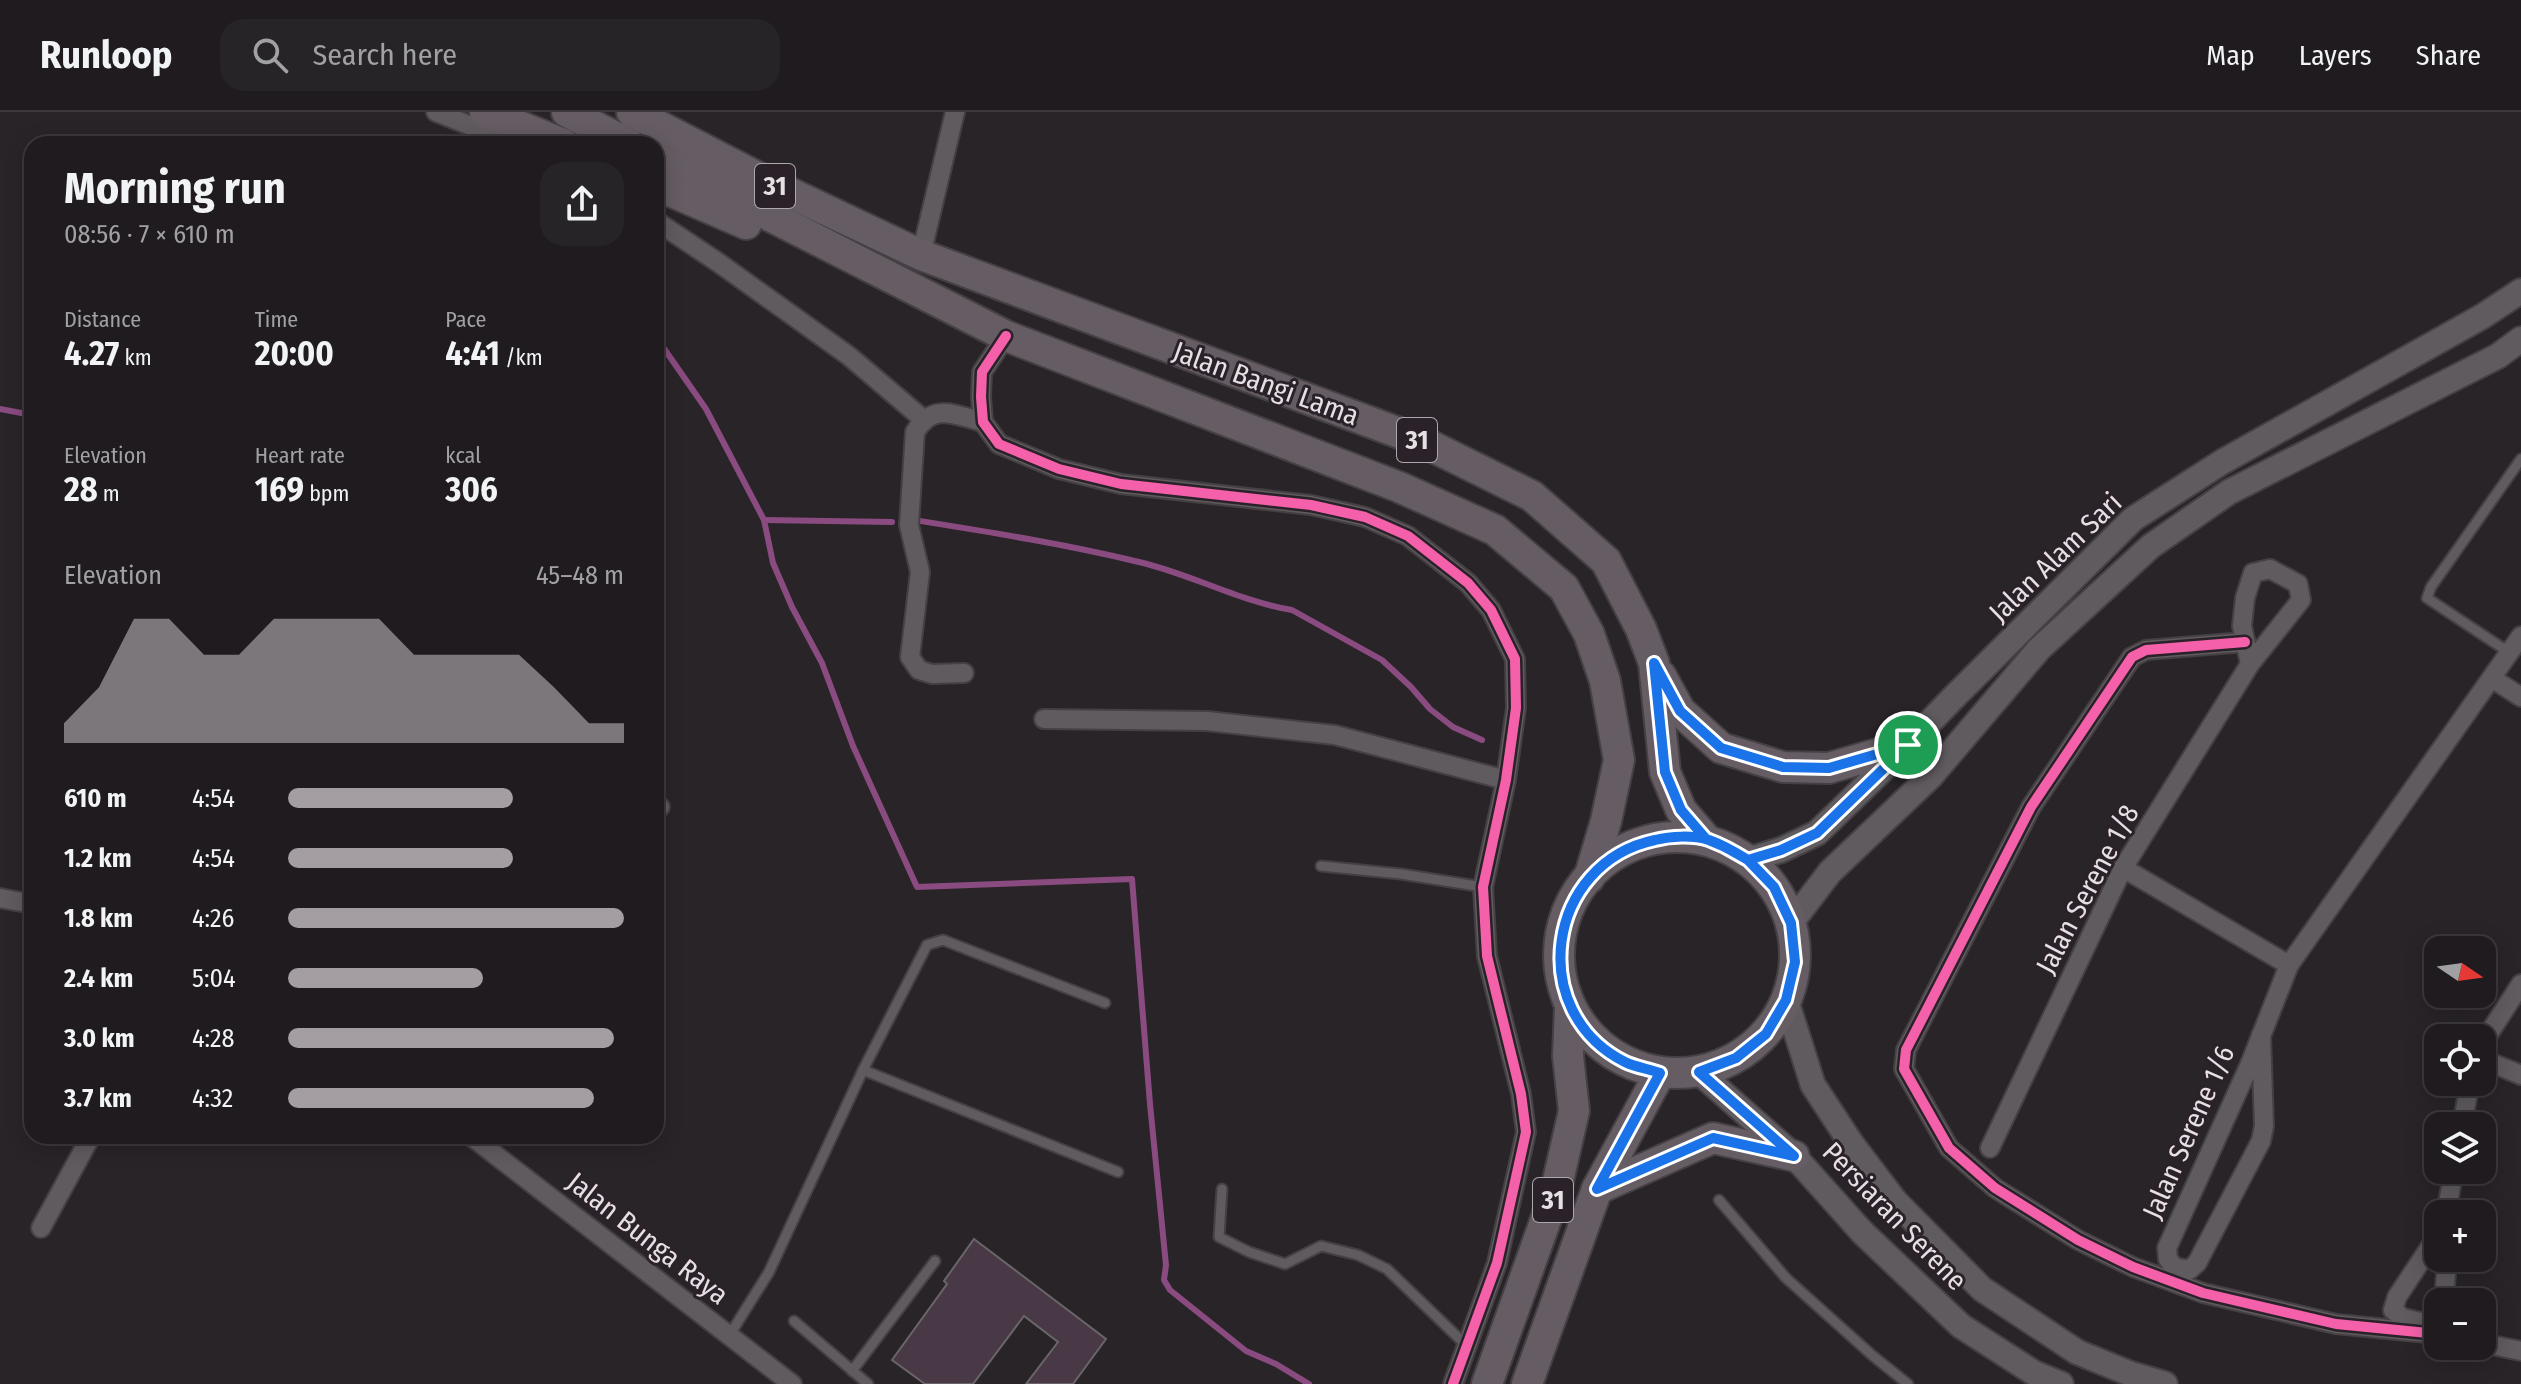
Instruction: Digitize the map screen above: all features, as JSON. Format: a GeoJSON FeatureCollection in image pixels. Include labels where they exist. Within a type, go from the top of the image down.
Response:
{"type":"FeatureCollection","features":[{"type":"Feature","properties":{"kind":"main road"},"geometry":{"type":"LineString","coordinates":[[485,112],[544,136]]}},
{"type":"Feature","properties":{"kind":"main road"},"geometry":{"type":"LineString","coordinates":[[567,112],[614,136]]}},
{"type":"Feature","properties":{"kind":"main road","name":"Jalan Bangi Lama"},"geometry":{"type":"LineString","coordinates":[[632,112],[765,181],[921,255],[1421,441],[1532,496],[1606,561],[1641,629],[1654,663],[1665,772],[1681,810],[1706,839]]}},
{"type":"Feature","properties":{"kind":"main road","name":"Jalan Bangi Lama"},"geometry":{"type":"LineString","coordinates":[[664,162],[1006,336],[1399,487],[1495,530],[1564,588],[1589,634],[1605,681],[1619,760],[1606,821],[1589,878]]}},
{"type":"Feature","properties":{"kind":"main road","name":"Jalan Bangi Lama"},"geometry":{"type":"LineString","coordinates":[[664,189],[797,247],[880,271]]}},
{"type":"Feature","properties":{"kind":"main road"},"geometry":{"type":"LineString","coordinates":[[1654,663],[1680,711],[1721,748],[1783,767],[1829,768],[1908,745]]}},
{"type":"Feature","properties":{"kind":"main road","name":"Jalan Bangi Lama"},"geometry":{"type":"LineString","coordinates":[[1487,1384],[1555,1194],[1574,1111],[1568,1056],[1570,1007],[1560,969],[1562,930],[1577,893],[1603,863],[1637,844],[1669,837],[1706,839],[1725,847],[1748,860],[1774,887],[1791,923],[1795,962],[1786,1000],[1766,1034],[1736,1058],[1699,1072],[1660,1073],[1625,1062],[1593,1039],[1570,1007]]}},
{"type":"Feature","properties":{"kind":"main road","name":"31"},"geometry":{"type":"LineString","coordinates":[[1527,1384],[1597,1189],[1660,1073]]}},
{"type":"Feature","properties":{"kind":"main road"},"geometry":{"type":"LineString","coordinates":[[1597,1189],[1713,1138],[1794,1156]]}},
{"type":"Feature","properties":{"kind":"street"},"geometry":{"type":"LineString","coordinates":[[436,112],[496,136]]}},
{"type":"Feature","properties":{"kind":"street"},"geometry":{"type":"LineString","coordinates":[[921,255],[955,112]]}},
{"type":"Feature","properties":{"kind":"street"},"geometry":{"type":"LineString","coordinates":[[664,227],[849,356],[923,419]]}},
{"type":"Feature","properties":{"kind":"street","name":"Jalan Alam Sari"},"geometry":{"type":"LineString","coordinates":[[1748,860],[1781,850],[1817,833],[2133,519],[2222,462],[2483,316],[2521,291]]}},
{"type":"Feature","properties":{"kind":"street"},"geometry":{"type":"LineString","coordinates":[[1006,336],[982,372],[983,422],[999,444],[1059,469],[1121,484],[1311,505],[1365,517],[1408,536],[1468,583],[1491,610],[1515,659],[1516,708],[1506,780],[1483,887],[1487,956],[1521,1094],[1526,1132],[1497,1263],[1453,1384]]}},
{"type":"Feature","properties":{"kind":"street","name":"Jalan Alam Sari"},"geometry":{"type":"LineString","coordinates":[[1791,923],[1830,872],[1931,776],[2039,649],[2151,546],[2229,492],[2498,356],[2521,339]]}},
{"type":"Feature","properties":{"kind":"street"},"geometry":{"type":"LineString","coordinates":[[964,673],[932,674],[919,670],[910,657],[920,572],[909,525],[915,432],[923,419],[943,411],[983,422]]}},
{"type":"Feature","properties":{"kind":"street","name":"Jalan Serene 1/8"},"geometry":{"type":"LineString","coordinates":[[1990,1148],[2123,868],[2250,664],[2301,600],[2298,584],[2270,569],[2253,573],[2245,598],[2242,626],[2250,664]]}},
{"type":"Feature","properties":{"kind":"street","name":"Jalan Serene 1/6"},"geometry":{"type":"LineString","coordinates":[[2261,1035],[2264,1126],[2261,1141],[2197,1263],[2189,1270],[2174,1267],[2168,1259],[2167,1248],[2289,965],[2521,636]]}},
{"type":"Feature","properties":{"kind":"street"},"geometry":{"type":"LineString","coordinates":[[2245,642],[2146,650],[2132,657],[2031,807],[1906,1050],[1904,1069],[1949,1148],[1995,1188],[2078,1240],[2133,1267],[2203,1293],[2336,1324],[2424,1333]]}},
{"type":"Feature","properties":{"kind":"street"},"geometry":{"type":"LineString","coordinates":[[2493,679],[2521,697]]}},
{"type":"Feature","properties":{"kind":"street"},"geometry":{"type":"LineString","coordinates":[[1044,719],[1207,721],[1335,735],[1506,780]]}},
{"type":"Feature","properties":{"kind":"street"},"geometry":{"type":"LineString","coordinates":[[2123,868],[2289,965]]}},
{"type":"Feature","properties":{"kind":"street"},"geometry":{"type":"LineString","coordinates":[[0,898],[24,902]]}},
{"type":"Feature","properties":{"kind":"street"},"geometry":{"type":"LineString","coordinates":[[2495,1024],[2521,984]]}},
{"type":"Feature","properties":{"kind":"street","name":"Persiaran Serene"},"geometry":{"type":"LineString","coordinates":[[1786,1000],[1813,1085],[1851,1143],[1895,1201],[1982,1289],[2077,1352],[2130,1379],[2165,1384]]}},
{"type":"Feature","properties":{"kind":"street"},"geometry":{"type":"LineString","coordinates":[[2496,1065],[2521,1075]]}},
{"type":"Feature","properties":{"kind":"street","name":"Persiaran Serene"},"geometry":{"type":"LineString","coordinates":[[1699,1072],[1794,1156],[1862,1232],[1961,1326],[2034,1373],[2061,1384]]}},
{"type":"Feature","properties":{"kind":"street"},"geometry":{"type":"LineString","coordinates":[[41,1228],[87,1144]]}},
{"type":"Feature","properties":{"kind":"street","name":"Jalan Bunga Raya"},"geometry":{"type":"LineString","coordinates":[[481,1144],[792,1384]]}},
{"type":"Feature","properties":{"kind":"street"},"geometry":{"type":"LineString","coordinates":[[2424,1256],[2397,1297],[2393,1310],[2403,1318],[2424,1323]]}},
{"type":"Feature","properties":{"kind":"street"},"geometry":{"type":"LineString","coordinates":[[2496,1346],[2521,1351]]}},
{"type":"Feature","properties":{"kind":"lane"},"geometry":{"type":"LineString","coordinates":[[2510,653],[2427,598],[2431,587],[2521,459]]}},
{"type":"Feature","properties":{"kind":"lane"},"geometry":{"type":"LineString","coordinates":[[1321,866],[1483,887]]}},
{"type":"Feature","properties":{"kind":"lane"},"geometry":{"type":"LineString","coordinates":[[729,1336],[769,1272],[863,1070],[927,945],[943,940],[1105,1003]]}},
{"type":"Feature","properties":{"kind":"lane"},"geometry":{"type":"LineString","coordinates":[[863,1070],[1118,1172]]}},
{"type":"Feature","properties":{"kind":"lane"},"geometry":{"type":"LineString","coordinates":[[1222,1189],[1219,1237],[1249,1252],[1285,1264],[1321,1246],[1358,1255],[1387,1269],[1467,1346]]}},
{"type":"Feature","properties":{"kind":"lane"},"geometry":{"type":"LineString","coordinates":[[1719,1200],[1786,1278],[1908,1384]]}},
{"type":"Feature","properties":{"kind":"lane"},"geometry":{"type":"LineString","coordinates":[[852,1371],[935,1261]]}},
{"type":"Feature","properties":{"kind":"lane"},"geometry":{"type":"LineString","coordinates":[[794,1321],[868,1384]]}},
{"type":"Feature","properties":{"kind":"building"},"geometry":{"type":"Polygon","coordinates":[[[974,1239],[1106,1339],[1073,1384],[1026,1384],[1058,1342],[1024,1316],[973,1384],[925,1384],[892,1360],[947,1284],[944,1281],[974,1239]]]}},
{"type":"Feature","properties":{"kind":"waterway"},"geometry":{"type":"LineString","coordinates":[[664,349],[706,409],[764,520],[773,563],[822,663],[853,746],[917,887],[1132,879],[1166,1265],[1164,1280],[1170,1290],[1246,1351],[1276,1364],[1309,1384]]}},
{"type":"Feature","properties":{"kind":"waterway"},"geometry":{"type":"LineString","coordinates":[[0,409],[24,414]]}},
{"type":"Feature","properties":{"kind":"waterway"},"geometry":{"type":"LineString","coordinates":[[764,520],[892,522]]}},
{"type":"Feature","properties":{"kind":"waterway"},"geometry":{"type":"LineString","coordinates":[[914,520],[1139,562],[1292,610],[1382,660],[1430,709],[1453,727],[1482,740]]}},
{"type":"Feature","properties":{"kind":"cycle path"},"geometry":{"type":"LineString","coordinates":[[1006,336],[982,372],[983,422],[999,444],[1059,469],[1121,484],[1311,505],[1365,517],[1408,536],[1468,583],[1491,610],[1515,659],[1516,708],[1506,780],[1483,887],[1487,956],[1521,1094],[1526,1132],[1497,1263],[1453,1384]]}},
{"type":"Feature","properties":{"kind":"cycle path"},"geometry":{"type":"LineString","coordinates":[[2245,642],[2146,650],[2132,657],[2031,807],[1906,1050],[1904,1069],[1949,1148],[1995,1188],[2078,1240],[2133,1267],[2203,1293],[2336,1324],[2424,1333]]}},
{"type":"Feature","properties":{"kind":"route"},"geometry":{"type":"LineString","coordinates":[[1908,745],[1817,833],[1781,850],[1748,860],[1706,839],[1669,837],[1637,844],[1603,863],[1577,893],[1562,930],[1560,969],[1570,1007],[1593,1039],[1625,1062],[1660,1073],[1597,1189],[1713,1138],[1794,1156],[1699,1072],[1736,1058],[1766,1034],[1786,1000],[1795,962],[1791,923],[1774,887],[1748,860],[1725,847],[1706,839],[1681,810],[1665,772],[1654,663],[1680,711],[1721,748],[1783,767],[1829,768],[1908,745]]}}]}
